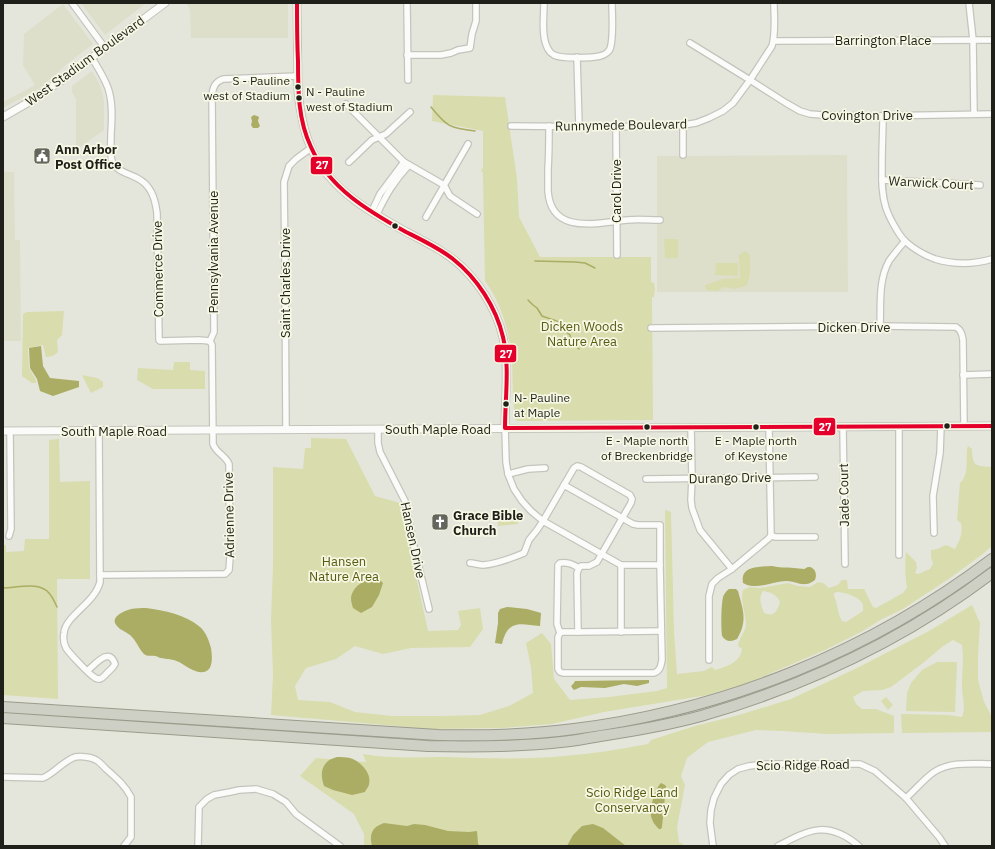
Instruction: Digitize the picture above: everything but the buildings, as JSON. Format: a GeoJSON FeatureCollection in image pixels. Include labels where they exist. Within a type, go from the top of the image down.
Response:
{"type":"FeatureCollection","features":[{"type":"Feature","properties":{"kind":"highway"},"geometry":{"type":"LineString","coordinates":[[3,707],[438,735],[481,736],[541,733],[574,729],[672,712],[723,697],[787,674],[852,646],[902,619],[951,588],[992,559]]}},
{"type":"Feature","properties":{"kind":"highway"},"geometry":{"type":"LineString","coordinates":[[3,718],[428,746],[467,747],[563,742],[634,731],[699,716],[744,703],[803,680],[830,669],[894,636],[952,602],[992,573]]}},
{"type":"Feature","properties":{"kind":"street"},"geometry":{"type":"LineString","coordinates":[[72,3],[105,48]]}},
{"type":"Feature","properties":{"kind":"street","name":"West Stadium Boulevard"},"geometry":{"type":"LineString","coordinates":[[3,116],[29,102],[62,80],[164,3]]}},
{"type":"Feature","properties":{"kind":"street"},"geometry":{"type":"LineString","coordinates":[[297,3],[298,91],[301,113],[311,148],[320,163],[337,185],[359,204],[438,249],[463,268],[476,282],[491,305],[498,320],[505,347],[506,462],[508,474],[514,489],[531,511],[544,521],[620,565],[660,565]]}},
{"type":"Feature","properties":{"kind":"street"},"geometry":{"type":"LineString","coordinates":[[407,3],[408,80]]}},
{"type":"Feature","properties":{"kind":"street"},"geometry":{"type":"LineString","coordinates":[[407,55],[441,55],[470,48],[476,21],[476,3]]}},
{"type":"Feature","properties":{"kind":"street"},"geometry":{"type":"LineString","coordinates":[[544,3],[545,43],[548,50],[554,55],[562,58],[596,57],[602,56],[608,52],[612,41],[612,3]]}},
{"type":"Feature","properties":{"kind":"street","name":"Runnymede Boulevard"},"geometry":{"type":"LineString","coordinates":[[511,126],[616,127],[683,125],[696,123],[709,118],[723,111],[733,103],[772,46],[774,41],[774,3]]}},
{"type":"Feature","properties":{"kind":"street"},"geometry":{"type":"LineString","coordinates":[[969,3],[973,40],[974,114]]}},
{"type":"Feature","properties":{"kind":"street","name":"Barrington Place"},"geometry":{"type":"LineString","coordinates":[[774,41],[992,40]]}},
{"type":"Feature","properties":{"kind":"street","name":"Covington Drive"},"geometry":{"type":"LineString","coordinates":[[690,43],[786,103],[800,111],[810,114],[822,116],[883,116],[992,114]]}},
{"type":"Feature","properties":{"kind":"street"},"geometry":{"type":"LineString","coordinates":[[577,57],[579,126]]}},
{"type":"Feature","properties":{"kind":"street","name":"Commerce Drive"},"geometry":{"type":"LineString","coordinates":[[92,58],[105,80],[110,97],[112,114],[113,162],[120,170],[143,181],[151,190],[155,200],[157,213],[159,340],[210,341]]}},
{"type":"Feature","properties":{"kind":"street","name":"Pennsylvania Avenue"},"geometry":{"type":"LineString","coordinates":[[213,430],[212,345],[210,341],[214,332],[212,95],[215,85],[218,81],[223,79],[298,76]]}},
{"type":"Feature","properties":{"kind":"street"},"geometry":{"type":"LineString","coordinates":[[346,104],[404,162],[444,185],[450,196],[477,214]]}},
{"type":"Feature","properties":{"kind":"street"},"geometry":{"type":"LineString","coordinates":[[349,162],[372,140],[386,134],[410,112]]}},
{"type":"Feature","properties":{"kind":"street"},"geometry":{"type":"LineString","coordinates":[[883,116],[882,180],[886,208],[893,223],[905,241],[926,256],[939,260],[968,264],[980,263],[992,259]]}},
{"type":"Feature","properties":{"kind":"street"},"geometry":{"type":"LineString","coordinates":[[683,125],[683,155]]}},
{"type":"Feature","properties":{"kind":"street"},"geometry":{"type":"LineString","coordinates":[[549,126],[548,191],[555,213],[562,219],[572,223],[660,220]]}},
{"type":"Feature","properties":{"kind":"street","name":"Carol Drive"},"geometry":{"type":"LineString","coordinates":[[616,127],[617,255]]}},
{"type":"Feature","properties":{"kind":"street"},"geometry":{"type":"LineString","coordinates":[[426,217],[468,144]]}},
{"type":"Feature","properties":{"kind":"street","name":"Saint Charles Drive"},"geometry":{"type":"LineString","coordinates":[[286,430],[284,182],[289,166],[311,148]]}},
{"type":"Feature","properties":{"kind":"street"},"geometry":{"type":"LineString","coordinates":[[374,213],[380,194],[404,162]]}},
{"type":"Feature","properties":{"kind":"street"},"geometry":{"type":"LineString","coordinates":[[374,213],[390,189],[410,165]]}},
{"type":"Feature","properties":{"kind":"street","name":"Warwick Court"},"geometry":{"type":"LineString","coordinates":[[882,180],[980,186]]}},
{"type":"Feature","properties":{"kind":"street"},"geometry":{"type":"LineString","coordinates":[[880,326],[881,293],[884,276],[895,252],[905,241]]}},
{"type":"Feature","properties":{"kind":"street","name":"Dicken Drive"},"geometry":{"type":"LineString","coordinates":[[651,328],[880,326],[951,327],[959,329],[962,333],[963,340],[964,426]]}},
{"type":"Feature","properties":{"kind":"street"},"geometry":{"type":"LineString","coordinates":[[963,375],[992,374]]}},
{"type":"Feature","properties":{"kind":"street","name":"Jade Court"},"geometry":{"type":"LineString","coordinates":[[843,426],[845,564]]}},
{"type":"Feature","properties":{"kind":"street"},"geometry":{"type":"LineString","coordinates":[[899,426],[899,555]]}},
{"type":"Feature","properties":{"kind":"street"},"geometry":{"type":"LineString","coordinates":[[934,533],[933,496],[940,453],[941,426]]}},
{"type":"Feature","properties":{"kind":"street","name":"South Maple Road"},"geometry":{"type":"LineString","coordinates":[[7,431],[992,426]]}},
{"type":"Feature","properties":{"kind":"street"},"geometry":{"type":"LineString","coordinates":[[709,660],[709,602],[712,584],[771,536],[769,427]]}},
{"type":"Feature","properties":{"kind":"street"},"geometry":{"type":"LineString","coordinates":[[691,428],[692,508],[700,530],[732,569]]}},
{"type":"Feature","properties":{"kind":"street","name":"Hansen Drive"},"geometry":{"type":"LineString","coordinates":[[378,429],[378,443],[380,452],[405,501],[414,548],[429,609]]}},
{"type":"Feature","properties":{"kind":"street","name":"Adrienne Drive"},"geometry":{"type":"LineString","coordinates":[[100,575],[228,573],[230,567],[229,469],[227,460],[214,448],[213,430]]}},
{"type":"Feature","properties":{"kind":"street"},"geometry":{"type":"LineString","coordinates":[[7,431],[11,529],[9,536]]}},
{"type":"Feature","properties":{"kind":"street"},"geometry":{"type":"LineString","coordinates":[[88,671],[105,656],[109,656],[113,660],[113,668],[102,678],[95,678],[92,676],[66,647],[64,641],[64,628],[91,599],[100,582],[99,431]]}},
{"type":"Feature","properties":{"kind":"street"},"geometry":{"type":"LineString","coordinates":[[470,563],[483,565],[508,559],[524,553],[529,540],[544,521],[574,468],[577,466],[630,495],[632,499],[631,503],[597,562],[589,566],[581,566],[577,573],[578,632]]}},
{"type":"Feature","properties":{"kind":"street"},"geometry":{"type":"LineString","coordinates":[[508,474],[528,469],[545,468]]}},
{"type":"Feature","properties":{"kind":"street","name":"Durango Drive"},"geometry":{"type":"LineString","coordinates":[[646,479],[815,477]]}},
{"type":"Feature","properties":{"kind":"street"},"geometry":{"type":"LineString","coordinates":[[564,485],[633,524],[660,525],[661,665],[657,672],[560,672],[558,669],[558,637],[560,633],[557,624],[558,565],[560,563],[569,563],[579,568]]}},
{"type":"Feature","properties":{"kind":"street"},"geometry":{"type":"LineString","coordinates":[[771,536],[815,537]]}},
{"type":"Feature","properties":{"kind":"street"},"geometry":{"type":"LineString","coordinates":[[620,565],[621,632]]}},
{"type":"Feature","properties":{"kind":"street"},"geometry":{"type":"LineString","coordinates":[[560,633],[661,631]]}},
{"type":"Feature","properties":{"kind":"street"},"geometry":{"type":"LineString","coordinates":[[3,777],[44,778],[67,761],[76,757],[86,757],[96,760],[122,784],[131,797],[131,837],[124,846]]}},
{"type":"Feature","properties":{"kind":"street","name":"Scio Ridge Road"},"geometry":{"type":"LineString","coordinates":[[713,846],[710,823],[711,810],[714,798],[721,784],[729,775],[738,769],[767,764],[860,764],[875,772],[906,798],[945,846]]}},
{"type":"Feature","properties":{"kind":"street"},"geometry":{"type":"LineString","coordinates":[[906,798],[933,772],[946,766],[962,764],[992,764]]}},
{"type":"Feature","properties":{"kind":"street"},"geometry":{"type":"LineString","coordinates":[[198,846],[199,807],[207,799],[214,795],[239,790],[256,789],[273,794],[286,802],[296,814],[340,846]]}},
{"type":"Feature","properties":{"kind":"street"},"geometry":{"type":"LineString","coordinates":[[778,846],[808,831],[824,830],[842,834],[859,846]]}},
{"type":"Feature","properties":{"kind":"shaded area"},"geometry":{"type":"Polygon","coordinates":[[[81,3],[146,3],[105,35],[81,3]]]}},
{"type":"Feature","properties":{"kind":"shaded area"},"geometry":{"type":"Polygon","coordinates":[[[186,3],[288,3],[288,38],[191,38],[190,10],[186,3]]]}},
{"type":"Feature","properties":{"kind":"shaded area"},"geometry":{"type":"Polygon","coordinates":[[[63,4],[93,44],[67,64],[40,88],[3,108],[3,102],[35,85],[23,65],[24,34],[63,4]]]}},
{"type":"Feature","properties":{"kind":"shaded area"},"geometry":{"type":"Polygon","coordinates":[[[92,71],[99,83],[103,96],[104,130],[76,150],[76,99],[72,92],[72,86],[92,71]]]}},
{"type":"Feature","properties":{"kind":"shaded area"},"geometry":{"type":"Polygon","coordinates":[[[254,115],[259,117],[258,121],[260,126],[258,128],[253,128],[251,125],[251,117],[254,115]]]}},
{"type":"Feature","properties":{"kind":"shaded area"},"geometry":{"type":"Polygon","coordinates":[[[847,155],[848,292],[657,292],[657,156],[847,155]]]}},
{"type":"Feature","properties":{"kind":"shaded area"},"geometry":{"type":"Polygon","coordinates":[[[3,172],[14,172],[15,240],[20,240],[21,341],[3,341],[3,172]]]}},
{"type":"Feature","properties":{"kind":"shaded area"},"geometry":{"type":"Polygon","coordinates":[[[41,346],[43,366],[50,378],[79,381],[79,387],[53,396],[40,391],[37,379],[30,368],[29,348],[41,346]]]}},
{"type":"Feature","properties":{"kind":"shaded area"},"geometry":{"type":"Polygon","coordinates":[[[772,566],[804,569],[810,567],[815,571],[816,578],[807,584],[781,581],[754,586],[743,583],[743,577],[748,570],[757,567],[772,566]]]}},
{"type":"Feature","properties":{"kind":"shaded area"},"geometry":{"type":"Polygon","coordinates":[[[377,577],[383,583],[379,595],[372,607],[361,613],[353,608],[351,599],[352,594],[360,584],[368,579],[377,577]]]}},
{"type":"Feature","properties":{"kind":"shaded area"},"geometry":{"type":"Polygon","coordinates":[[[729,589],[736,589],[738,591],[744,615],[742,627],[737,639],[731,641],[722,636],[721,627],[723,597],[729,589]]]}},
{"type":"Feature","properties":{"kind":"shaded area"},"geometry":{"type":"Polygon","coordinates":[[[507,607],[527,609],[541,613],[540,626],[526,624],[516,625],[508,630],[502,644],[495,643],[498,613],[500,609],[507,607]]]}},
{"type":"Feature","properties":{"kind":"shaded area"},"geometry":{"type":"Polygon","coordinates":[[[135,608],[146,608],[182,616],[200,627],[206,634],[211,648],[212,662],[209,669],[198,672],[177,661],[144,654],[134,639],[117,626],[115,620],[118,615],[128,610],[135,608]]]}},
{"type":"Feature","properties":{"kind":"shaded area"},"geometry":{"type":"Polygon","coordinates":[[[649,680],[649,683],[637,686],[624,684],[605,688],[581,687],[574,690],[571,686],[575,681],[649,680]]]}},
{"type":"Feature","properties":{"kind":"shaded area"},"geometry":{"type":"Polygon","coordinates":[[[337,757],[350,758],[358,762],[364,768],[369,776],[369,786],[365,792],[352,795],[324,786],[322,770],[329,760],[337,757]]]}},
{"type":"Feature","properties":{"kind":"shaded area"},"geometry":{"type":"Polygon","coordinates":[[[661,783],[666,786],[662,827],[659,829],[655,825],[651,816],[651,811],[654,795],[661,783]]]}},
{"type":"Feature","properties":{"kind":"shaded area"},"geometry":{"type":"Polygon","coordinates":[[[384,823],[407,826],[414,824],[425,825],[448,831],[477,831],[479,846],[372,846],[372,832],[384,823]]]}},
{"type":"Feature","properties":{"kind":"shaded area"},"geometry":{"type":"Polygon","coordinates":[[[593,824],[603,828],[626,846],[567,846],[573,835],[582,826],[593,824]]]}},
{"type":"Feature","properties":{"kind":"green space","name":"Dicken Woods Nature Area"},"geometry":{"type":"Polygon","coordinates":[[[433,95],[505,97],[517,179],[519,217],[540,257],[651,257],[651,282],[654,283],[655,289],[654,297],[652,297],[653,420],[516,421],[513,399],[511,351],[507,330],[496,299],[485,281],[483,173],[481,170],[483,168],[483,131],[432,121],[433,95]]]}},
{"type":"Feature","properties":{"kind":"green space"},"geometry":{"type":"Polygon","coordinates":[[[664,239],[678,239],[678,258],[665,258],[664,239]]]}},
{"type":"Feature","properties":{"kind":"green space"},"geometry":{"type":"Polygon","coordinates":[[[745,251],[750,255],[748,283],[746,286],[734,289],[724,287],[717,291],[706,290],[705,285],[723,279],[740,278],[739,255],[745,251]]]}},
{"type":"Feature","properties":{"kind":"green space"},"geometry":{"type":"Polygon","coordinates":[[[716,263],[738,263],[738,276],[715,275],[716,263]]]}},
{"type":"Feature","properties":{"kind":"green space"},"geometry":{"type":"Polygon","coordinates":[[[64,311],[62,335],[57,340],[58,352],[53,356],[46,357],[43,345],[28,348],[29,368],[36,380],[36,383],[32,383],[22,376],[23,314],[27,312],[64,311]]]}},
{"type":"Feature","properties":{"kind":"green space"},"geometry":{"type":"Polygon","coordinates":[[[174,362],[190,362],[190,370],[205,371],[205,389],[153,389],[137,380],[138,368],[173,370],[174,362]]]}},
{"type":"Feature","properties":{"kind":"green space"},"geometry":{"type":"Polygon","coordinates":[[[82,375],[97,378],[103,382],[103,387],[91,393],[82,375]]]}},
{"type":"Feature","properties":{"kind":"green space","name":"Hansen Nature Area"},"geometry":{"type":"Polygon","coordinates":[[[311,438],[346,439],[375,496],[400,503],[428,631],[458,630],[461,625],[458,611],[480,608],[483,629],[470,647],[411,648],[383,654],[355,646],[336,659],[306,668],[295,686],[298,700],[330,702],[355,712],[392,716],[480,715],[509,706],[533,693],[531,667],[526,643],[542,633],[551,644],[554,679],[570,700],[609,697],[657,691],[667,688],[665,510],[671,512],[674,631],[677,674],[704,671],[712,667],[715,670],[736,661],[741,654],[742,649],[738,646],[738,643],[746,625],[742,594],[743,590],[750,587],[760,588],[788,583],[810,587],[818,582],[823,583],[829,588],[838,585],[842,580],[847,580],[848,589],[864,589],[873,607],[876,608],[903,593],[907,588],[905,570],[906,552],[916,562],[917,568],[915,573],[918,574],[930,569],[933,564],[931,550],[946,545],[955,549],[958,543],[962,530],[961,523],[957,520],[960,483],[966,472],[968,446],[972,449],[973,459],[976,464],[979,466],[992,467],[992,546],[950,578],[903,609],[882,619],[861,632],[825,650],[748,683],[708,695],[604,712],[552,724],[503,728],[431,729],[271,715],[273,675],[271,620],[273,565],[273,467],[303,469],[305,448],[311,448],[311,438]],[[763,591],[760,599],[764,613],[773,614],[778,608],[780,602],[773,594],[763,591]],[[837,592],[834,593],[834,596],[842,621],[846,622],[863,611],[862,602],[856,597],[837,592]]]}},
{"type":"Feature","properties":{"kind":"green space"},"geometry":{"type":"Polygon","coordinates":[[[59,439],[60,482],[90,481],[90,579],[57,579],[58,699],[3,695],[3,545],[6,545],[6,552],[24,551],[25,539],[49,539],[49,440],[59,439]]]}},
{"type":"Feature","properties":{"kind":"green space"},"geometry":{"type":"Polygon","coordinates":[[[516,510],[518,524],[498,526],[497,513],[516,510]]]}},
{"type":"Feature","properties":{"kind":"green space","name":"Scio Ridge Land Conservancy"},"geometry":{"type":"Polygon","coordinates":[[[972,605],[980,623],[978,680],[984,702],[992,717],[992,732],[902,733],[901,714],[948,715],[962,717],[964,705],[962,686],[962,645],[953,640],[891,687],[882,690],[863,691],[853,697],[856,704],[862,709],[876,709],[894,716],[894,733],[828,734],[756,730],[708,742],[687,758],[681,776],[685,785],[677,827],[679,842],[684,846],[364,846],[364,834],[354,814],[300,776],[316,758],[366,762],[363,754],[393,757],[534,758],[585,754],[648,744],[651,740],[695,726],[739,715],[791,699],[855,669],[929,631],[972,605]]]}},
{"type":"Feature","properties":{"kind":"green space"},"geometry":{"type":"Polygon","coordinates":[[[937,662],[957,662],[955,712],[906,711],[907,693],[911,683],[922,670],[937,662]]]}},
{"type":"Feature","properties":{"kind":"green space"},"geometry":{"type":"Polygon","coordinates":[[[886,697],[893,705],[888,710],[881,701],[886,697]]]}},
{"type":"Feature","properties":{"kind":"waterway"},"geometry":{"type":"LineString","coordinates":[[431,107],[445,123],[460,129],[475,131]]}},
{"type":"Feature","properties":{"kind":"waterway"},"geometry":{"type":"LineString","coordinates":[[535,261],[585,263],[595,268]]}},
{"type":"Feature","properties":{"kind":"waterway"},"geometry":{"type":"LineString","coordinates":[[528,300],[537,308],[542,316],[563,324],[566,332],[570,335],[572,343],[579,349]]}},
{"type":"Feature","properties":{"kind":"waterway"},"geometry":{"type":"LineString","coordinates":[[3,588],[29,586],[40,587],[49,592],[57,607]]}},
{"type":"Feature","properties":{"kind":"transit line","name":"27"},"geometry":{"type":"LineString","coordinates":[[297,3],[298,83],[301,116],[311,147],[328,175],[351,197],[378,216],[448,255],[478,284],[496,315],[503,337],[507,371],[505,428],[992,426]]}},
{"type":"Feature","properties":{"kind":"place","name":"S - Pauline west of Stadium"},"geometry":{"type":"Point","coordinates":[298,87]}},
{"type":"Feature","properties":{"kind":"place","name":"N - Pauline west of Stadium"},"geometry":{"type":"Point","coordinates":[299,98]}},
{"type":"Feature","properties":{"kind":"place","name":"Ann Arbor Post Office"},"geometry":{"type":"Point","coordinates":[42,156]}},
{"type":"Feature","properties":{"kind":"place","name":"N- Pauline at Maple"},"geometry":{"type":"Point","coordinates":[506,404]}},
{"type":"Feature","properties":{"kind":"place","name":"E - Maple north of Breckenbridge"},"geometry":{"type":"Point","coordinates":[647,427]}},
{"type":"Feature","properties":{"kind":"place","name":"E - Maple north of Keystone"},"geometry":{"type":"Point","coordinates":[756,427]}},
{"type":"Feature","properties":{"kind":"place","name":"Grace Bible Church"},"geometry":{"type":"Point","coordinates":[440,522]}}]}
